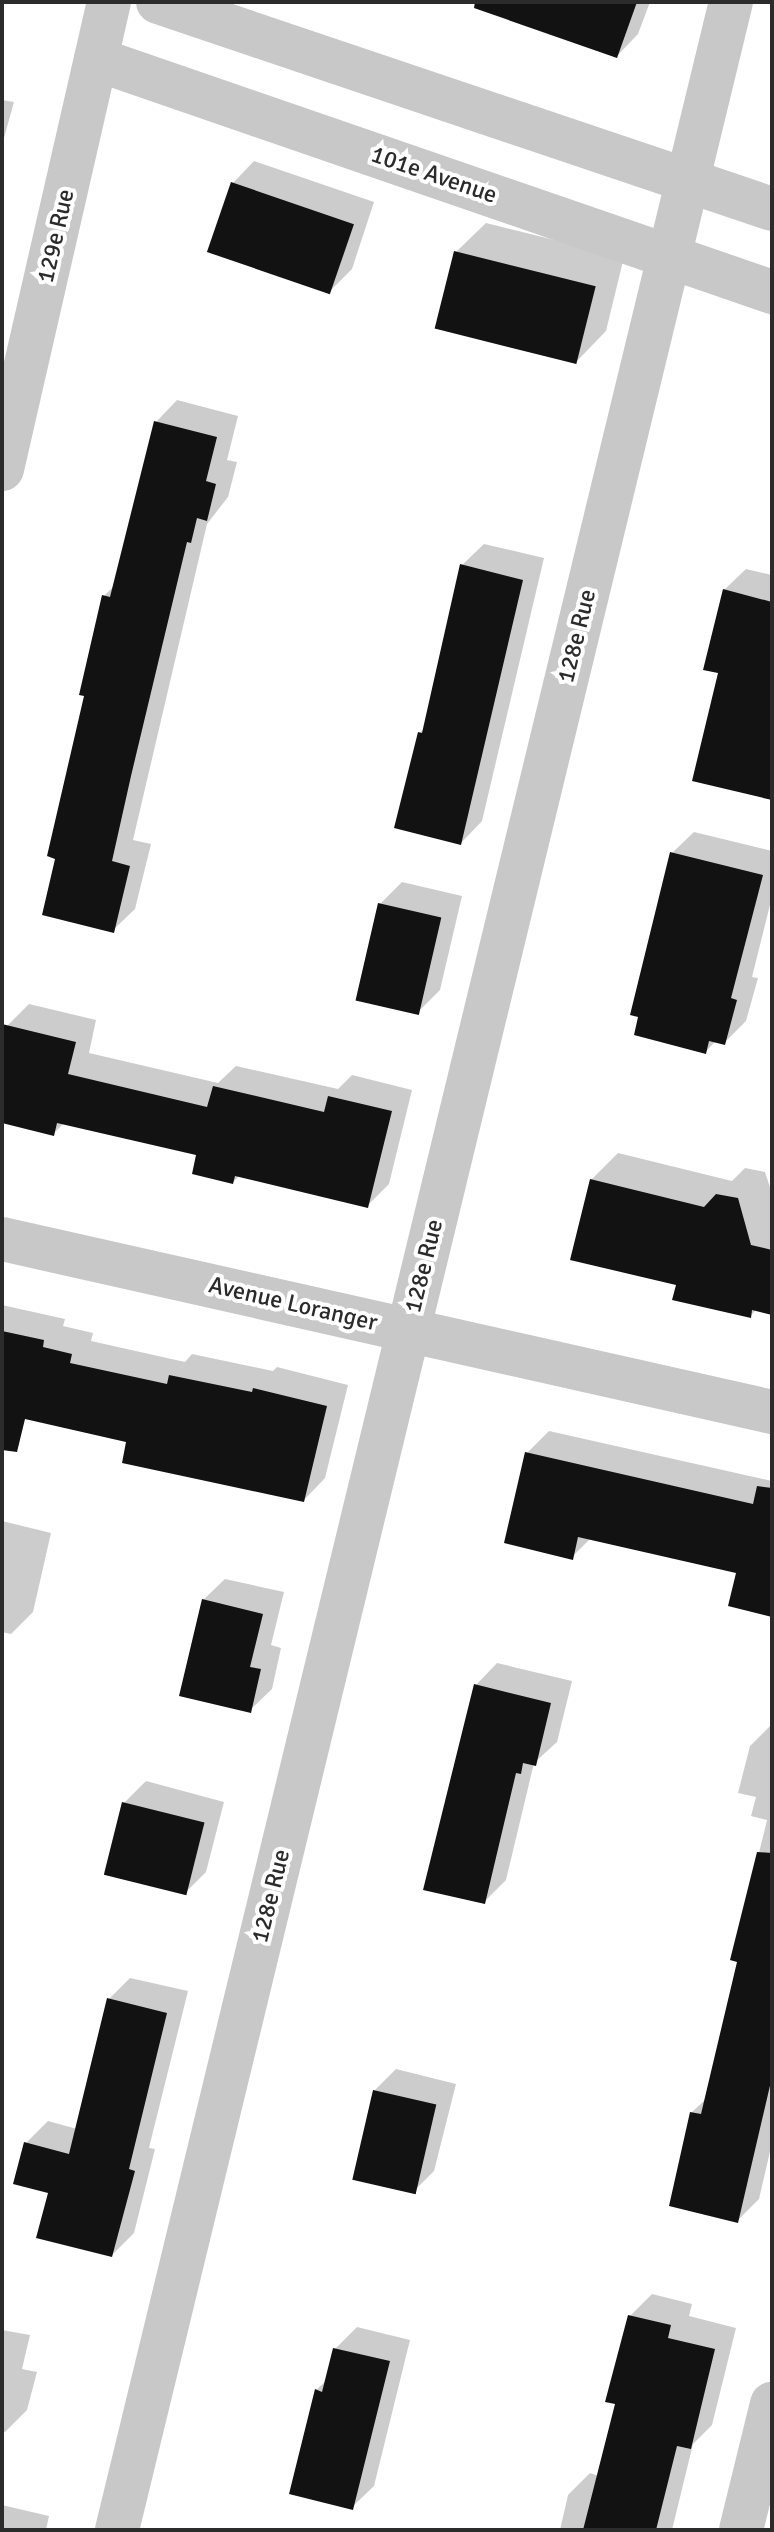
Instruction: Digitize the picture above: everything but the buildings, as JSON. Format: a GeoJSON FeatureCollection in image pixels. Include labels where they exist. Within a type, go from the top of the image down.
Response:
{"type":"FeatureCollection","features":[{"type":"Feature","properties":{"kind":"street","name":"129e Rue"},"geometry":{"type":"LineString","coordinates":[[2,469],[109,2]]}},
{"type":"Feature","properties":{"kind":"street"},"geometry":{"type":"LineString","coordinates":[[158,2],[772,209]]}},
{"type":"Feature","properties":{"kind":"street","name":"128e Rue"},"geometry":{"type":"LineString","coordinates":[[117,2530],[731,2]]}},
{"type":"Feature","properties":{"kind":"street","name":"101e Avenue"},"geometry":{"type":"LineString","coordinates":[[96,59],[772,292]]}},
{"type":"Feature","properties":{"kind":"street","name":"Avenue Loranger"},"geometry":{"type":"LineString","coordinates":[[2,1239],[772,1412]]}},
{"type":"Feature","properties":{"kind":"street"},"geometry":{"type":"LineString","coordinates":[[741,2530],[772,2404]]}}]}
